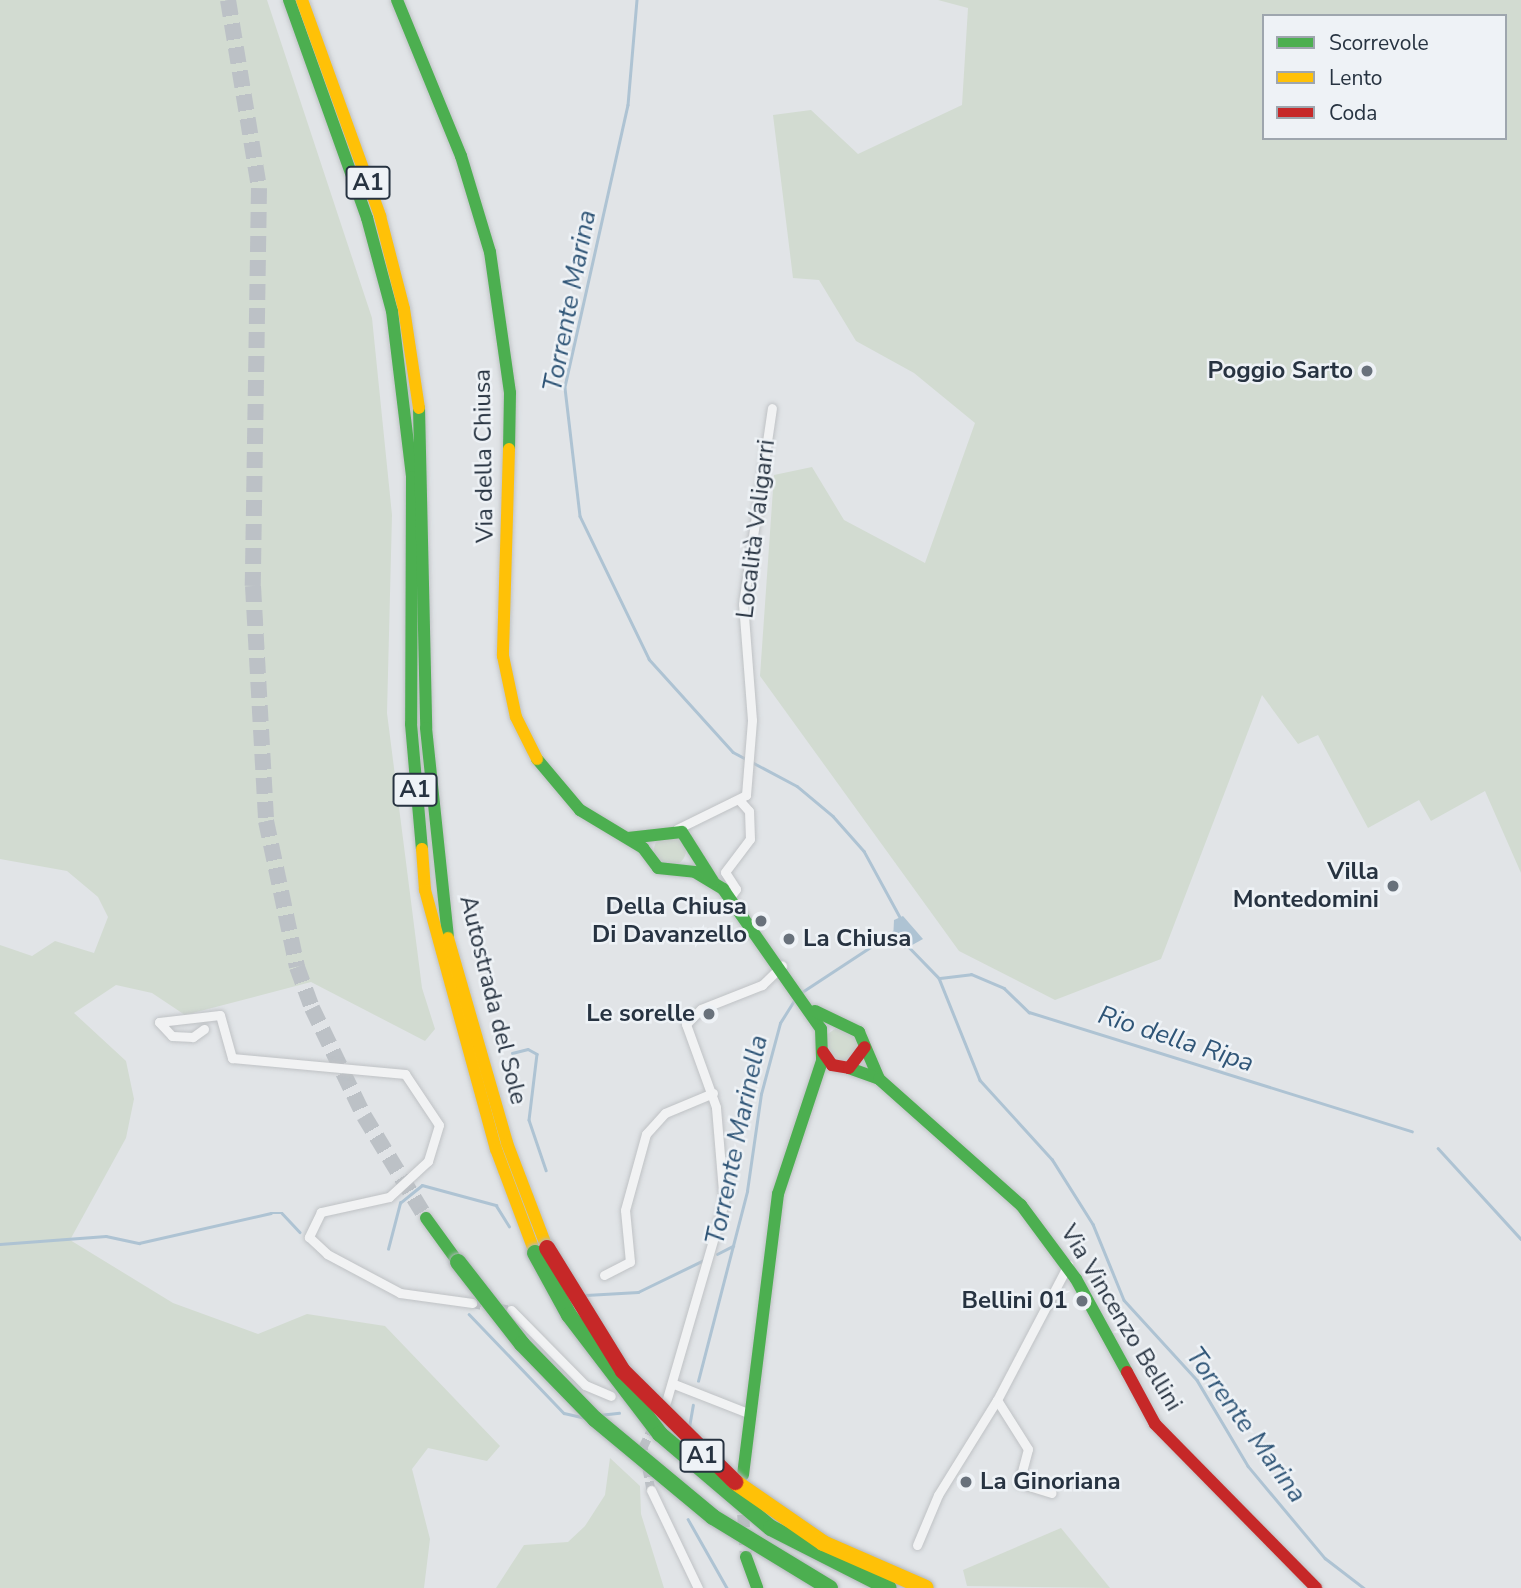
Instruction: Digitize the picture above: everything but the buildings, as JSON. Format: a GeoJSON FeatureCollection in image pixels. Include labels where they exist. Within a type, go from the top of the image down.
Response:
{"type":"FeatureCollection","features":[{"type":"Feature","properties":{"kind":"main road","name":"Autostrada del Sole"},"geometry":{"type":"LineString","coordinates":[[289,0],[318,62],[380,216],[422,427],[426,728],[448,937],[507,1143],[541,1250],[583,1335],[660,1434],[771,1528],[889,1588]]}},
{"type":"Feature","properties":{"kind":"main road","name":"Autostrada del Sole"},"geometry":{"type":"LineString","coordinates":[[302,0],[318,62]]}},
{"type":"Feature","properties":{"kind":"main road","name":"Via della Chiusa"},"geometry":{"type":"LineString","coordinates":[[397,0],[461,156],[490,253],[510,393],[503,656],[510,698],[532,753],[566,797],[628,838],[648,854],[657,868],[679,870],[714,882]]}},
{"type":"Feature","properties":{"kind":"main road"},"geometry":{"type":"LineString","coordinates":[[648,854],[656,834]]}},
{"type":"Feature","properties":{"kind":"main road"},"geometry":{"type":"LineString","coordinates":[[628,838],[656,834],[686,839],[679,870]]}},
{"type":"Feature","properties":{"kind":"main road","name":"Via della Chiusa"},"geometry":{"type":"LineString","coordinates":[[686,839],[714,882],[730,897],[812,1008],[823,1046],[843,1068]]}},
{"type":"Feature","properties":{"kind":"main road","name":"Via della Chiusa"},"geometry":{"type":"LineString","coordinates":[[812,1008],[859,1032],[865,1047]]}},
{"type":"Feature","properties":{"kind":"main road"},"geometry":{"type":"LineString","coordinates":[[743,1475],[748,1413],[778,1194],[823,1046],[844,1026]]}},
{"type":"Feature","properties":{"kind":"main road"},"geometry":{"type":"LineString","coordinates":[[811,1087],[843,1068],[865,1047]]}},
{"type":"Feature","properties":{"kind":"main road","name":"Via Vincenzo Bellini"},"geometry":{"type":"LineString","coordinates":[[865,1047],[879,1079]]}},
{"type":"Feature","properties":{"kind":"main road","name":"Via Vincenzo Bellini"},"geometry":{"type":"LineString","coordinates":[[843,1068],[879,1079],[1003,1185],[1068,1265],[1155,1424],[1317,1588]]}},
{"type":"Feature","properties":{"kind":"main road","name":"A1"},"geometry":{"type":"LineString","coordinates":[[426,1218],[522,1345],[604,1426],[713,1517],[830,1588]]}},
{"type":"Feature","properties":{"kind":"main road","name":"Autostrada del Sole"},"geometry":{"type":"LineString","coordinates":[[541,1250],[622,1371],[717,1470],[823,1544],[926,1588]]}},
{"type":"Feature","properties":{"kind":"main road"},"geometry":{"type":"LineString","coordinates":[[746,1558],[757,1588]]}},
{"type":"Feature","properties":{"kind":"street","name":"Località Valigarri"},"geometry":{"type":"LineString","coordinates":[[740,801],[747,789],[752,734],[743,604],[772,408]]}},
{"type":"Feature","properties":{"kind":"street"},"geometry":{"type":"LineString","coordinates":[[686,839],[695,824],[740,801],[749,811],[750,839],[725,872],[735,887],[730,897]]}},
{"type":"Feature","properties":{"kind":"street"},"geometry":{"type":"LineString","coordinates":[[686,839],[695,824]]}},
{"type":"Feature","properties":{"kind":"street"},"geometry":{"type":"LineString","coordinates":[[666,1402],[674,1384],[724,1203],[713,1093],[686,1024],[701,1009],[762,985],[782,966]]}},
{"type":"Feature","properties":{"kind":"street"},"geometry":{"type":"LineString","coordinates":[[204,1029],[193,1037],[172,1036],[159,1022],[220,1014],[232,1058],[402,1072],[439,1125],[428,1161],[412,1178],[374,1203],[321,1212],[309,1237],[327,1254],[400,1293],[472,1303]]}},
{"type":"Feature","properties":{"kind":"street"},"geometry":{"type":"LineString","coordinates":[[604,1275],[630,1262],[625,1210],[646,1134],[665,1112],[713,1093]]}},
{"type":"Feature","properties":{"kind":"street"},"geometry":{"type":"LineString","coordinates":[[917,1545],[938,1495],[997,1400],[1068,1265]]}},
{"type":"Feature","properties":{"kind":"street"},"geometry":{"type":"LineString","coordinates":[[511,1310],[585,1385],[611,1396]]}},
{"type":"Feature","properties":{"kind":"street"},"geometry":{"type":"LineString","coordinates":[[674,1384],[748,1413]]}},
{"type":"Feature","properties":{"kind":"street"},"geometry":{"type":"LineString","coordinates":[[997,1400],[1028,1450],[1019,1483],[1051,1493]]}},
{"type":"Feature","properties":{"kind":"street"},"geometry":{"type":"LineString","coordinates":[[651,1489],[698,1588]]}},
{"type":"Feature","properties":{"kind":"shaded area"},"geometry":{"type":"Polygon","coordinates":[[[0,0],[267,0],[372,318],[392,515],[387,713],[422,988],[435,1029],[425,1041],[311,982],[185,1015],[152,993],[116,985],[74,1013],[126,1061],[134,1099],[126,1138],[70,1240],[173,1303],[258,1334],[307,1314],[385,1326],[500,1446],[487,1461],[428,1448],[412,1469],[430,1539],[424,1588],[0,1588],[0,945],[32,956],[55,941],[94,953],[108,917],[98,897],[67,871],[0,859],[0,0]]]}},
{"type":"Feature","properties":{"kind":"shaded area"},"geometry":{"type":"Polygon","coordinates":[[[938,0],[1521,0],[1521,873],[1485,791],[1431,821],[1419,800],[1368,828],[1318,735],[1298,744],[1262,695],[1161,959],[1055,1000],[959,951],[760,676],[774,475],[812,467],[844,520],[925,563],[975,423],[914,373],[856,341],[819,280],[793,278],[773,115],[811,110],[858,154],[962,105],[968,8],[938,0]]]}},
{"type":"Feature","properties":{"kind":"shaded area"},"geometry":{"type":"Polygon","coordinates":[[[670,834],[681,839],[686,850],[681,861],[670,866],[659,861],[654,850],[659,839],[670,834]]]}},
{"type":"Feature","properties":{"kind":"shaded area"},"geometry":{"type":"Polygon","coordinates":[[[839,1026],[862,1037],[854,1066],[825,1057],[825,1036],[839,1026]]]}},
{"type":"Feature","properties":{"kind":"shaded area"},"geometry":{"type":"Polygon","coordinates":[[[610,1458],[640,1486],[641,1514],[664,1588],[496,1588],[524,1545],[568,1542],[585,1526],[605,1495],[610,1458]]]}},
{"type":"Feature","properties":{"kind":"shaded area"},"geometry":{"type":"Polygon","coordinates":[[[1061,1528],[1110,1588],[967,1586],[963,1570],[1061,1528]]]}},
{"type":"Feature","properties":{"kind":"water"},"geometry":{"type":"Polygon","coordinates":[[[903,916],[923,939],[905,949],[893,942],[894,920],[903,916]]]}},
{"type":"Feature","properties":{"kind":"waterway","name":"Torrente Marina"},"geometry":{"type":"LineString","coordinates":[[637,0],[628,105],[565,388],[580,516],[649,659],[733,752],[797,786],[833,816],[864,851],[901,919]]}},
{"type":"Feature","properties":{"kind":"waterway","name":"Torrente Marinella"},"geometry":{"type":"LineString","coordinates":[[802,992],[895,931]]}},
{"type":"Feature","properties":{"kind":"waterway","name":"Torrente Marina"},"geometry":{"type":"LineString","coordinates":[[908,946],[939,978],[980,1080],[1052,1159],[1093,1224],[1124,1300],[1197,1380],[1248,1466],[1325,1558],[1364,1588]]}},
{"type":"Feature","properties":{"kind":"waterway","name":"Rio della Ripa"},"geometry":{"type":"LineString","coordinates":[[940,978],[971,974],[1004,988],[1029,1012],[1412,1131]]}},
{"type":"Feature","properties":{"kind":"waterway","name":"Torrente Marinella"},"geometry":{"type":"LineString","coordinates":[[698,1381],[747,1191],[761,1094],[780,1023],[795,999]]}},
{"type":"Feature","properties":{"kind":"waterway"},"geometry":{"type":"LineString","coordinates":[[512,1053],[528,1049],[537,1054],[529,1120],[546,1170]]}},
{"type":"Feature","properties":{"kind":"waterway","name":"Rio della Ripa"},"geometry":{"type":"LineString","coordinates":[[1438,1148],[1521,1239]]}},
{"type":"Feature","properties":{"kind":"waterway"},"geometry":{"type":"LineString","coordinates":[[388,1249],[400,1203],[422,1185],[496,1205],[509,1226]]}},
{"type":"Feature","properties":{"kind":"waterway"},"geometry":{"type":"LineString","coordinates":[[0,1244],[106,1236],[139,1243],[271,1213],[282,1213],[300,1232]]}},
{"type":"Feature","properties":{"kind":"waterway"},"geometry":{"type":"LineString","coordinates":[[717,1254],[733,1246]]}},
{"type":"Feature","properties":{"kind":"waterway"},"geometry":{"type":"LineString","coordinates":[[586,1295],[638,1292],[704,1260]]}},
{"type":"Feature","properties":{"kind":"waterway"},"geometry":{"type":"LineString","coordinates":[[469,1314],[564,1413],[585,1418]]}},
{"type":"Feature","properties":{"kind":"waterway","name":"Torrente Marinella"},"geometry":{"type":"LineString","coordinates":[[689,1427],[693,1405]]}},
{"type":"Feature","properties":{"kind":"waterway"},"geometry":{"type":"LineString","coordinates":[[599,1415],[619,1413]]}},
{"type":"Feature","properties":{"kind":"waterway","name":"Torrente Marinella"},"geometry":{"type":"LineString","coordinates":[[688,1519],[727,1588]]}},
{"type":"Feature","properties":{"kind":"tunnel"},"geometry":{"type":"LineString","coordinates":[[228,0],[259,188],[253,586],[266,821],[297,967],[312,1008],[364,1116],[426,1218]]}},
{"type":"Feature","properties":{"kind":"tunnel"},"geometry":{"type":"LineString","coordinates":[[472,1303],[511,1310]]}},
{"type":"Feature","properties":{"kind":"tunnel"},"geometry":{"type":"LineString","coordinates":[[651,1490],[643,1447],[655,1422]]}},
{"type":"Feature","properties":{"kind":"tunnel"},"geometry":{"type":"LineString","coordinates":[[742,1497],[746,1557]]}},
{"type":"Feature","properties":{"kind":"traffic: fast"},"geometry":{"type":"LineString","coordinates":[[289,0],[367,218],[392,311],[412,477],[411,724],[422,849]]}},
{"type":"Feature","properties":{"kind":"traffic: fast"},"geometry":{"type":"LineString","coordinates":[[397,0],[461,156],[490,252],[510,393],[509,449]]}},
{"type":"Feature","properties":{"kind":"traffic: fast"},"geometry":{"type":"LineString","coordinates":[[419,408],[426,728],[448,938]]}},
{"type":"Feature","properties":{"kind":"traffic: fast"},"geometry":{"type":"LineString","coordinates":[[537,759],[580,810],[643,848],[658,868],[695,872],[723,889],[821,1029],[822,1061],[778,1194],[743,1475]]}},
{"type":"Feature","properties":{"kind":"traffic: fast"},"geometry":{"type":"LineString","coordinates":[[628,838],[682,832],[713,881]]}},
{"type":"Feature","properties":{"kind":"traffic: fast"},"geometry":{"type":"LineString","coordinates":[[815,1011],[859,1032],[879,1079]]}},
{"type":"Feature","properties":{"kind":"traffic: fast"},"geometry":{"type":"LineString","coordinates":[[849,1068],[879,1079],[1021,1205],[1076,1279],[1127,1372]]}},
{"type":"Feature","properties":{"kind":"traffic: fast"},"geometry":{"type":"LineString","coordinates":[[426,1218],[458,1262]]}},
{"type":"Feature","properties":{"kind":"traffic: fast"},"geometry":{"type":"LineString","coordinates":[[535,1253],[569,1315],[660,1434],[771,1528],[889,1588]]}},
{"type":"Feature","properties":{"kind":"traffic: fast"},"geometry":{"type":"LineString","coordinates":[[458,1262],[522,1344],[595,1419],[713,1517],[830,1588]]}},
{"type":"Feature","properties":{"kind":"traffic: fast"},"geometry":{"type":"LineString","coordinates":[[746,1557],[757,1588]]}},
{"type":"Feature","properties":{"kind":"traffic: slow"},"geometry":{"type":"LineString","coordinates":[[302,0],[380,216],[404,309],[419,408]]}},
{"type":"Feature","properties":{"kind":"traffic: slow"},"geometry":{"type":"LineString","coordinates":[[509,449],[503,656],[516,717],[537,759]]}},
{"type":"Feature","properties":{"kind":"traffic: slow"},"geometry":{"type":"LineString","coordinates":[[422,849],[425,890],[496,1149],[535,1253]]}},
{"type":"Feature","properties":{"kind":"traffic: slow"},"geometry":{"type":"LineString","coordinates":[[448,938],[507,1143],[547,1248]]}},
{"type":"Feature","properties":{"kind":"traffic: slow"},"geometry":{"type":"LineString","coordinates":[[735,1482],[823,1543],[926,1588]]}},
{"type":"Feature","properties":{"kind":"traffic: jam"},"geometry":{"type":"LineString","coordinates":[[823,1052],[832,1065],[849,1068],[865,1047]]}},
{"type":"Feature","properties":{"kind":"traffic: jam"},"geometry":{"type":"LineString","coordinates":[[547,1248],[623,1371],[735,1482]]}},
{"type":"Feature","properties":{"kind":"traffic: jam"},"geometry":{"type":"LineString","coordinates":[[1127,1372],[1155,1424],[1316,1588]]}},
{"type":"Feature","properties":{"kind":"place","name":"Poggio Sarto"},"geometry":{"type":"Point","coordinates":[1367,371]}},
{"type":"Feature","properties":{"kind":"place","name":"Villa Montedomini"},"geometry":{"type":"Point","coordinates":[1393,886]}},
{"type":"Feature","properties":{"kind":"place","name":"Della Chiusa Di Davanzello"},"geometry":{"type":"Point","coordinates":[761,921]}},
{"type":"Feature","properties":{"kind":"place","name":"La Chiusa"},"geometry":{"type":"Point","coordinates":[789,939]}},
{"type":"Feature","properties":{"kind":"place","name":"Le sorelle"},"geometry":{"type":"Point","coordinates":[709,1014]}},
{"type":"Feature","properties":{"kind":"place","name":"Bellini 01"},"geometry":{"type":"Point","coordinates":[1082,1301]}},
{"type":"Feature","properties":{"kind":"place","name":"La Ginoriana"},"geometry":{"type":"Point","coordinates":[966,1482]}}]}
